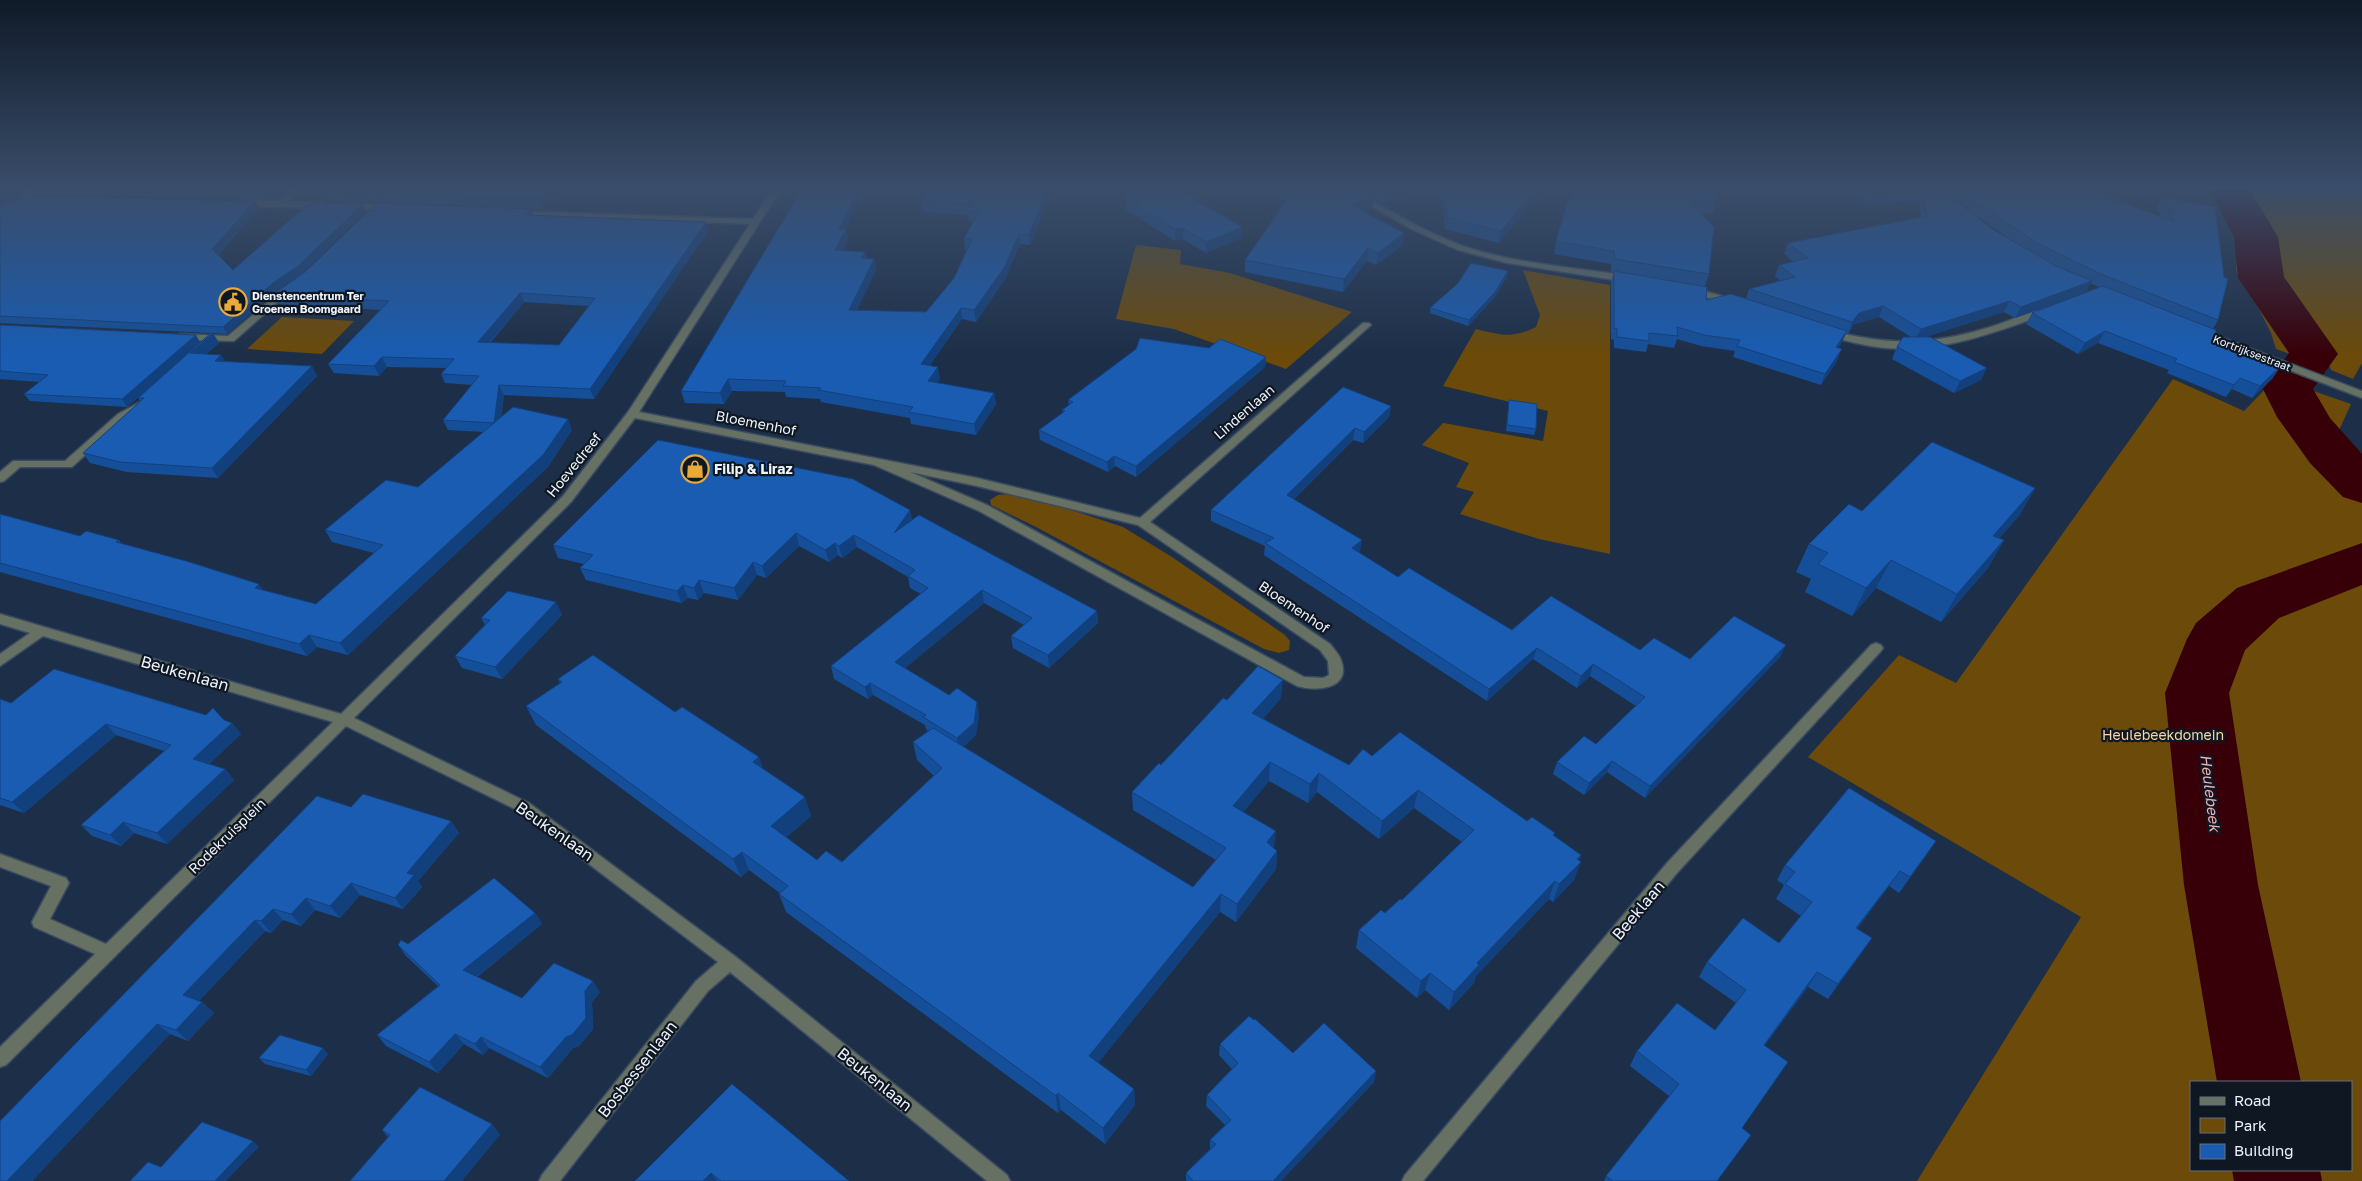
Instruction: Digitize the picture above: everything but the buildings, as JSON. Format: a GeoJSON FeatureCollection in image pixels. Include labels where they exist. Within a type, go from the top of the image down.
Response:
{"type":"FeatureCollection","features":[{"type":"Feature","properties":{"kind":"street","name":"Hoevedreef"},"geometry":{"type":"LineString","coordinates":[[345,720],[567,500],[632,414],[742,244]]}},
{"type":"Feature","properties":{"kind":"street"},"geometry":{"type":"LineString","coordinates":[[1452,244],[1501,258],[1642,282]]}},
{"type":"Feature","properties":{"kind":"street"},"geometry":{"type":"LineString","coordinates":[[165,336],[230,338],[282,293],[297,283]]}},
{"type":"Feature","properties":{"kind":"street"},"geometry":{"type":"LineString","coordinates":[[1680,288],[1708,293],[1745,306]]}},
{"type":"Feature","properties":{"kind":"street"},"geometry":{"type":"LineString","coordinates":[[1820,330],[1866,343],[1892,345],[1934,344],[1999,328],[2053,309]]}},
{"type":"Feature","properties":{"kind":"street","name":"Lindenlaan"},"geometry":{"type":"LineString","coordinates":[[1142,522],[1366,325]]}},
{"type":"Feature","properties":{"kind":"street","name":"Kortrijksestraat"},"geometry":{"type":"LineString","coordinates":[[2185,327],[2362,395]]}},
{"type":"Feature","properties":{"kind":"street"},"geometry":{"type":"LineString","coordinates":[[199,351],[214,338]]}},
{"type":"Feature","properties":{"kind":"street"},"geometry":{"type":"LineString","coordinates":[[0,478],[17,463],[68,465],[122,416],[135,409],[149,396]]}},
{"type":"Feature","properties":{"kind":"street","name":"Bloemenhof"},"geometry":{"type":"LineString","coordinates":[[632,414],[874,461],[977,482],[1142,522],[1325,647],[1335,660],[1336,677],[1325,682],[1302,682],[983,508],[874,461]]}},
{"type":"Feature","properties":{"kind":"street","name":"Beukenlaan"},"geometry":{"type":"LineString","coordinates":[[0,619],[345,720],[524,807],[730,962],[1001,1181]]}},
{"type":"Feature","properties":{"kind":"street"},"geometry":{"type":"LineString","coordinates":[[0,661],[42,630]]}},
{"type":"Feature","properties":{"kind":"street","name":"Beeklaan"},"geometry":{"type":"LineString","coordinates":[[1411,1181],[1672,868],[1876,648]]}},
{"type":"Feature","properties":{"kind":"street","name":"Rodekruisplein"},"geometry":{"type":"LineString","coordinates":[[0,1059],[345,720]]}},
{"type":"Feature","properties":{"kind":"street"},"geometry":{"type":"LineString","coordinates":[[0,860],[60,883],[40,922],[108,952]]}},
{"type":"Feature","properties":{"kind":"street","name":"Bosbessenlaan"},"geometry":{"type":"LineString","coordinates":[[548,1181],[702,986],[730,962]]}},
{"type":"Feature","properties":{"kind":"green space"},"geometry":{"type":"Polygon","coordinates":[[[2236,244],[2246,244],[2256,281],[2271,304],[2293,355],[2276,349],[2271,333],[2259,309],[2238,277],[2236,268],[2238,248],[2236,244]]]}},
{"type":"Feature","properties":{"kind":"green space"},"geometry":{"type":"Polygon","coordinates":[[[2271,244],[2362,244],[2362,363],[2353,379],[2331,370],[2324,351],[2273,283],[2270,264],[2271,244]]]}},
{"type":"Feature","properties":{"kind":"green space"},"geometry":{"type":"Polygon","coordinates":[[[1136,245],[1181,250],[1180,264],[1230,273],[1352,312],[1286,369],[1174,329],[1116,319],[1136,245]]]}},
{"type":"Feature","properties":{"kind":"green space"},"geometry":{"type":"Polygon","coordinates":[[[1523,270],[1610,285],[1610,554],[1539,539],[1460,514],[1474,492],[1456,487],[1469,463],[1422,445],[1443,423],[1543,441],[1548,411],[1443,386],[1476,329],[1506,335],[1528,331],[1536,327],[1540,315],[1523,270]]]}},
{"type":"Feature","properties":{"kind":"green space"},"geometry":{"type":"Polygon","coordinates":[[[282,317],[354,321],[322,354],[247,349],[282,317]]]}},
{"type":"Feature","properties":{"kind":"green space","name":"Heulebeekdomein"},"geometry":{"type":"Polygon","coordinates":[[[2276,378],[2351,404],[2330,450],[2362,478],[2362,1181],[1917,1181],[2081,917],[1808,757],[1899,655],[1956,683],[2173,379],[2244,411],[2276,378]]]}},
{"type":"Feature","properties":{"kind":"green space"},"geometry":{"type":"Polygon","coordinates":[[[1008,494],[1062,507],[1123,527],[1172,557],[1285,635],[1290,641],[1289,650],[1279,653],[1264,649],[1036,527],[991,505],[990,500],[998,495],[1008,494]]]}},
{"type":"Feature","properties":{"kind":"waterway","name":"Heulebeek"},"geometry":{"type":"LineString","coordinates":[[2257,244],[2261,278],[2314,354],[2288,389],[2303,417],[2320,441],[2362,485]]}},
{"type":"Feature","properties":{"kind":"waterway","name":"Heulebeek"},"geometry":{"type":"LineString","coordinates":[[2259,1081],[2221,885],[2197,693],[2218,639],[2258,603],[2362,563]]}},
{"type":"Feature","properties":{"kind":"waterway","name":"Heulebeek"},"geometry":{"type":"LineString","coordinates":[[2276,1171],[2278,1181]]}},
{"type":"Feature","properties":{"kind":"place","name":"Dienstencentrum Ter Groenen Boomgaard"},"geometry":{"type":"Point","coordinates":[233,302]}},
{"type":"Feature","properties":{"kind":"place","name":"Filip & Liraz"},"geometry":{"type":"Point","coordinates":[695,469]}}]}
